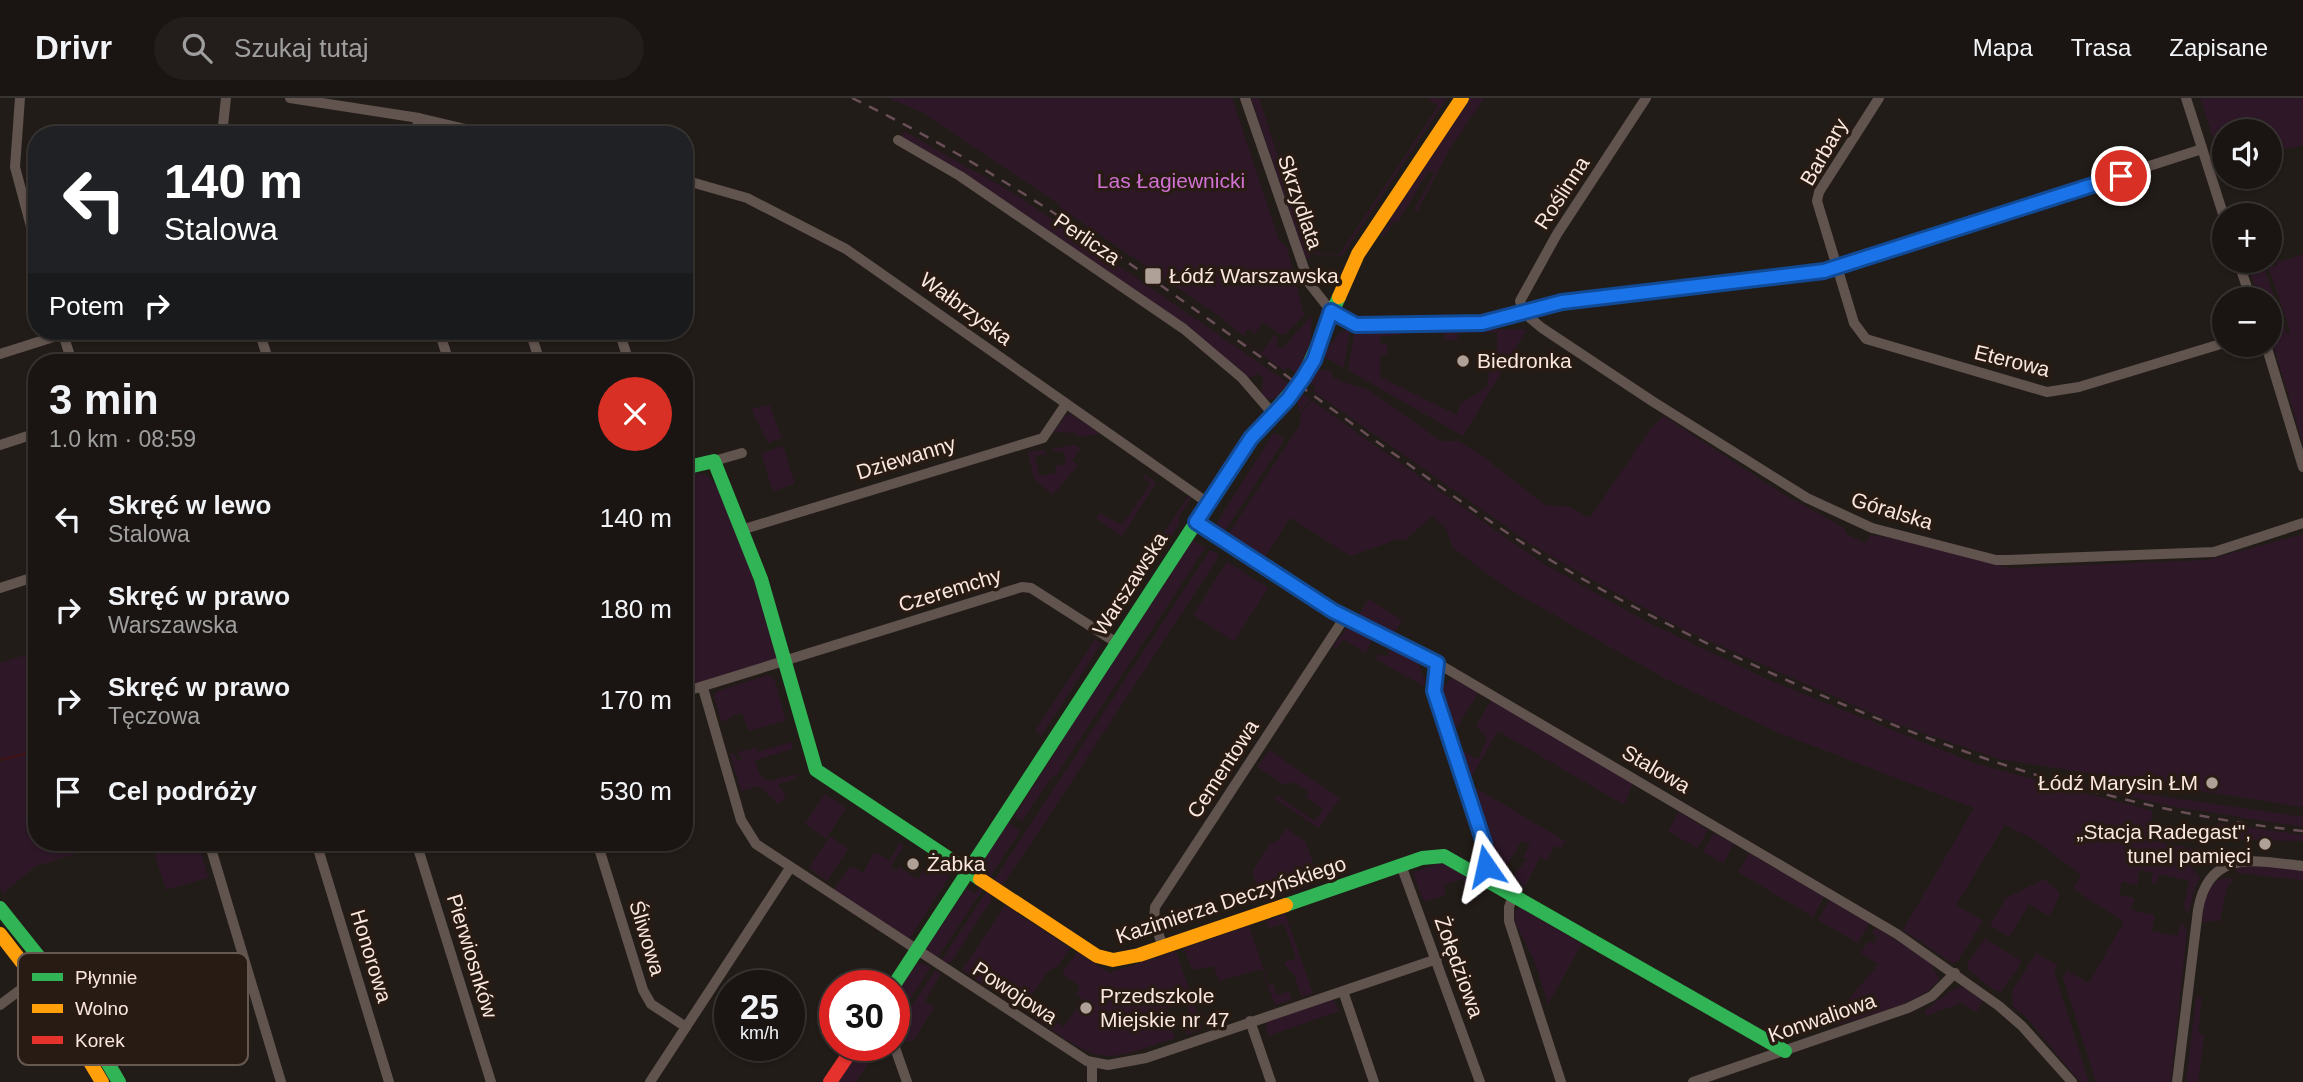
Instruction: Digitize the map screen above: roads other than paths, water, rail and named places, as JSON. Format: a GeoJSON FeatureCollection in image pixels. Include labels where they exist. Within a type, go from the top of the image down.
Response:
{"type":"FeatureCollection","features":[{"type":"Feature","properties":{"kind":"street"},"geometry":{"type":"LineString","coordinates":[[20,98],[16,167],[28,214]]}},
{"type":"Feature","properties":{"kind":"street"},"geometry":{"type":"LineString","coordinates":[[223,126],[226,98]]}},
{"type":"Feature","properties":{"kind":"street"},"geometry":{"type":"LineString","coordinates":[[290,98],[419,118],[453,126]]}},
{"type":"Feature","properties":{"kind":"street","name":"Skrzydlata"},"geometry":{"type":"LineString","coordinates":[[1245,98],[1306,276],[1331,311]]}},
{"type":"Feature","properties":{"kind":"street","name":"Warszawska"},"geometry":{"type":"LineString","coordinates":[[904,970],[1251,438],[1293,394],[1308,369],[1359,252],[1462,98]]}},
{"type":"Feature","properties":{"kind":"street","name":"Roślinna"},"geometry":{"type":"LineString","coordinates":[[1523,312],[1520,301],[1523,291],[1646,98]]}},
{"type":"Feature","properties":{"kind":"street","name":"Barbary"},"geometry":{"type":"LineString","coordinates":[[1836,268],[1817,201],[1819,192],[1879,98]]}},
{"type":"Feature","properties":{"kind":"street"},"geometry":{"type":"LineString","coordinates":[[2186,98],[2219,203]]}},
{"type":"Feature","properties":{"kind":"street"},"geometry":{"type":"LineString","coordinates":[[417,126],[419,118]]}},
{"type":"Feature","properties":{"kind":"street","name":"Perlicza"},"geometry":{"type":"LineString","coordinates":[[898,140],[960,176],[1184,329],[1242,379],[1273,414]]}},
{"type":"Feature","properties":{"kind":"street"},"geometry":{"type":"LineString","coordinates":[[1331,311],[1356,325],[1482,323],[1562,302],[1836,268],[2202,149]]}},
{"type":"Feature","properties":{"kind":"street","name":"Wałbrzyska"},"geometry":{"type":"LineString","coordinates":[[693,183],[747,198],[846,249],[1208,503]]}},
{"type":"Feature","properties":{"kind":"street","name":"Eterowa"},"geometry":{"type":"LineString","coordinates":[[1836,268],[1854,323],[1866,339],[2048,392],[2079,387],[2212,346]]}},
{"type":"Feature","properties":{"kind":"street","name":"Góralska"},"geometry":{"type":"LineString","coordinates":[[1523,312],[1542,328],[1651,401],[1797,492],[1827,510],[1872,528],[1996,560],[2008,560],[2214,552],[2303,523]]}},
{"type":"Feature","properties":{"kind":"street"},"geometry":{"type":"LineString","coordinates":[[0,354],[39,340]]}},
{"type":"Feature","properties":{"kind":"street"},"geometry":{"type":"LineString","coordinates":[[2270,357],[2303,467]]}},
{"type":"Feature","properties":{"kind":"street","name":"Dziewanny"},"geometry":{"type":"LineString","coordinates":[[741,530],[1043,438],[1066,404]]}},
{"type":"Feature","properties":{"kind":"street"},"geometry":{"type":"LineString","coordinates":[[0,445],[28,436]]}},
{"type":"Feature","properties":{"kind":"street"},"geometry":{"type":"LineString","coordinates":[[693,466],[742,453]]}},
{"type":"Feature","properties":{"kind":"street","name":"Kazimierza Deczyńskiego"},"geometry":{"type":"LineString","coordinates":[[714,461],[761,579],[816,770],[1102,958],[1120,960],[1428,856],[1444,856],[1482,875],[1785,1051]]}},
{"type":"Feature","properties":{"kind":"street","name":"Stalowa"},"geometry":{"type":"LineString","coordinates":[[1196,522],[1345,617],[1437,663],[1871,917],[1955,973],[2022,1026],[2072,1082]]}},
{"type":"Feature","properties":{"kind":"street"},"geometry":{"type":"LineString","coordinates":[[0,588],[28,579]]}},
{"type":"Feature","properties":{"kind":"street","name":"Czeremchy"},"geometry":{"type":"LineString","coordinates":[[693,690],[1022,587],[1031,588],[1116,643]]}},
{"type":"Feature","properties":{"kind":"street","name":"Cementowa"},"geometry":{"type":"LineString","coordinates":[[1163,947],[1154,921],[1154,907],[1345,617]]}},
{"type":"Feature","properties":{"kind":"street"},"geometry":{"type":"LineString","coordinates":[[1437,663],[1434,691],[1486,849],[1487,861],[1482,875]]}},
{"type":"Feature","properties":{"kind":"street","name":"Powojowa"},"geometry":{"type":"LineString","coordinates":[[703,688],[728,781],[744,827],[756,844],[1074,1055],[1092,1063],[1130,1062],[1437,958]]}},
{"type":"Feature","properties":{"kind":"street"},"geometry":{"type":"LineString","coordinates":[[212,851],[242,953]]}},
{"type":"Feature","properties":{"kind":"street","name":"Honorowa"},"geometry":{"type":"LineString","coordinates":[[319,851],[389,1082]]}},
{"type":"Feature","properties":{"kind":"street","name":"Pierwiosnków"},"geometry":{"type":"LineString","coordinates":[[419,851],[491,1082]]}},
{"type":"Feature","properties":{"kind":"street","name":"Śliwowa"},"geometry":{"type":"LineString","coordinates":[[600,851],[643,990],[651,1004],[686,1027]]}},
{"type":"Feature","properties":{"kind":"street"},"geometry":{"type":"LineString","coordinates":[[2177,1082],[2198,910],[2205,886],[2220,869],[2242,861],[2303,866]]}},
{"type":"Feature","properties":{"kind":"street","name":"Żołędziowa"},"geometry":{"type":"LineString","coordinates":[[1401,865],[1480,1082]]}},
{"type":"Feature","properties":{"kind":"street"},"geometry":{"type":"LineString","coordinates":[[650,1082],[789,868]]}},
{"type":"Feature","properties":{"kind":"street"},"geometry":{"type":"LineString","coordinates":[[1514,894],[1509,907],[1509,921],[1561,1082]]}},
{"type":"Feature","properties":{"kind":"street"},"geometry":{"type":"LineString","coordinates":[[0,908],[36,953]]}},
{"type":"Feature","properties":{"kind":"street"},"geometry":{"type":"LineString","coordinates":[[0,934],[18,957]]}},
{"type":"Feature","properties":{"kind":"street"},"geometry":{"type":"LineString","coordinates":[[248,972],[281,1082]]}},
{"type":"Feature","properties":{"kind":"street","name":"Konwaliowa"},"geometry":{"type":"LineString","coordinates":[[1693,1082],[1908,1008],[1932,996],[1955,973]]}},
{"type":"Feature","properties":{"kind":"street"},"geometry":{"type":"LineString","coordinates":[[1343,991],[1374,1082]]}},
{"type":"Feature","properties":{"kind":"street"},"geometry":{"type":"LineString","coordinates":[[0,1005],[18,992]]}},
{"type":"Feature","properties":{"kind":"street"},"geometry":{"type":"LineString","coordinates":[[1250,1021],[1271,1082]]}},
{"type":"Feature","properties":{"kind":"street"},"geometry":{"type":"LineString","coordinates":[[830,1082],[844,1061]]}},
{"type":"Feature","properties":{"kind":"street"},"geometry":{"type":"LineString","coordinates":[[900,1061],[907,1082]]}},
{"type":"Feature","properties":{"kind":"street"},"geometry":{"type":"LineString","coordinates":[[1092,1063],[1092,1082]]}},
{"type":"Feature","properties":{"kind":"street"},"geometry":{"type":"LineString","coordinates":[[92,1065],[102,1082]]}},
{"type":"Feature","properties":{"kind":"street"},"geometry":{"type":"LineString","coordinates":[[109,1065],[119,1082]]}},
{"type":"Feature","properties":{"kind":"waterway"},"geometry":{"type":"LineString","coordinates":[[0,760],[28,753]]}},
{"type":"Feature","properties":{"kind":"railway"},"geometry":{"type":"LineString","coordinates":[[852,98],[940,144],[1025,194],[1189,305],[1512,536],[1577,576],[1644,612],[1782,678],[1972,754],[2102,794],[2235,822],[2303,831]]}},
{"type":"Feature","properties":{"kind":"place","name":"Łódź Warszawska"},"geometry":{"type":"Point","coordinates":[1153,276]}},
{"type":"Feature","properties":{"kind":"place","name":"Biedronka"},"geometry":{"type":"Point","coordinates":[1463,361]}},
{"type":"Feature","properties":{"kind":"place","name":"Łódź Marysin ŁM"},"geometry":{"type":"Point","coordinates":[2212,783]}},
{"type":"Feature","properties":{"kind":"place","name":"„Stacja Radegast\", tunel pamięci"},"geometry":{"type":"Point","coordinates":[2265,844]}},
{"type":"Feature","properties":{"kind":"place","name":"Żabka"},"geometry":{"type":"Point","coordinates":[913,864]}},
{"type":"Feature","properties":{"kind":"place","name":"Przedszkole Miejskie nr 47"},"geometry":{"type":"Point","coordinates":[1086,1008]}},
{"type":"Feature","properties":{"kind":"park label","name":"Las Łagiewnicki"},"geometry":{"type":"Point","coordinates":[1171,181]}}]}
